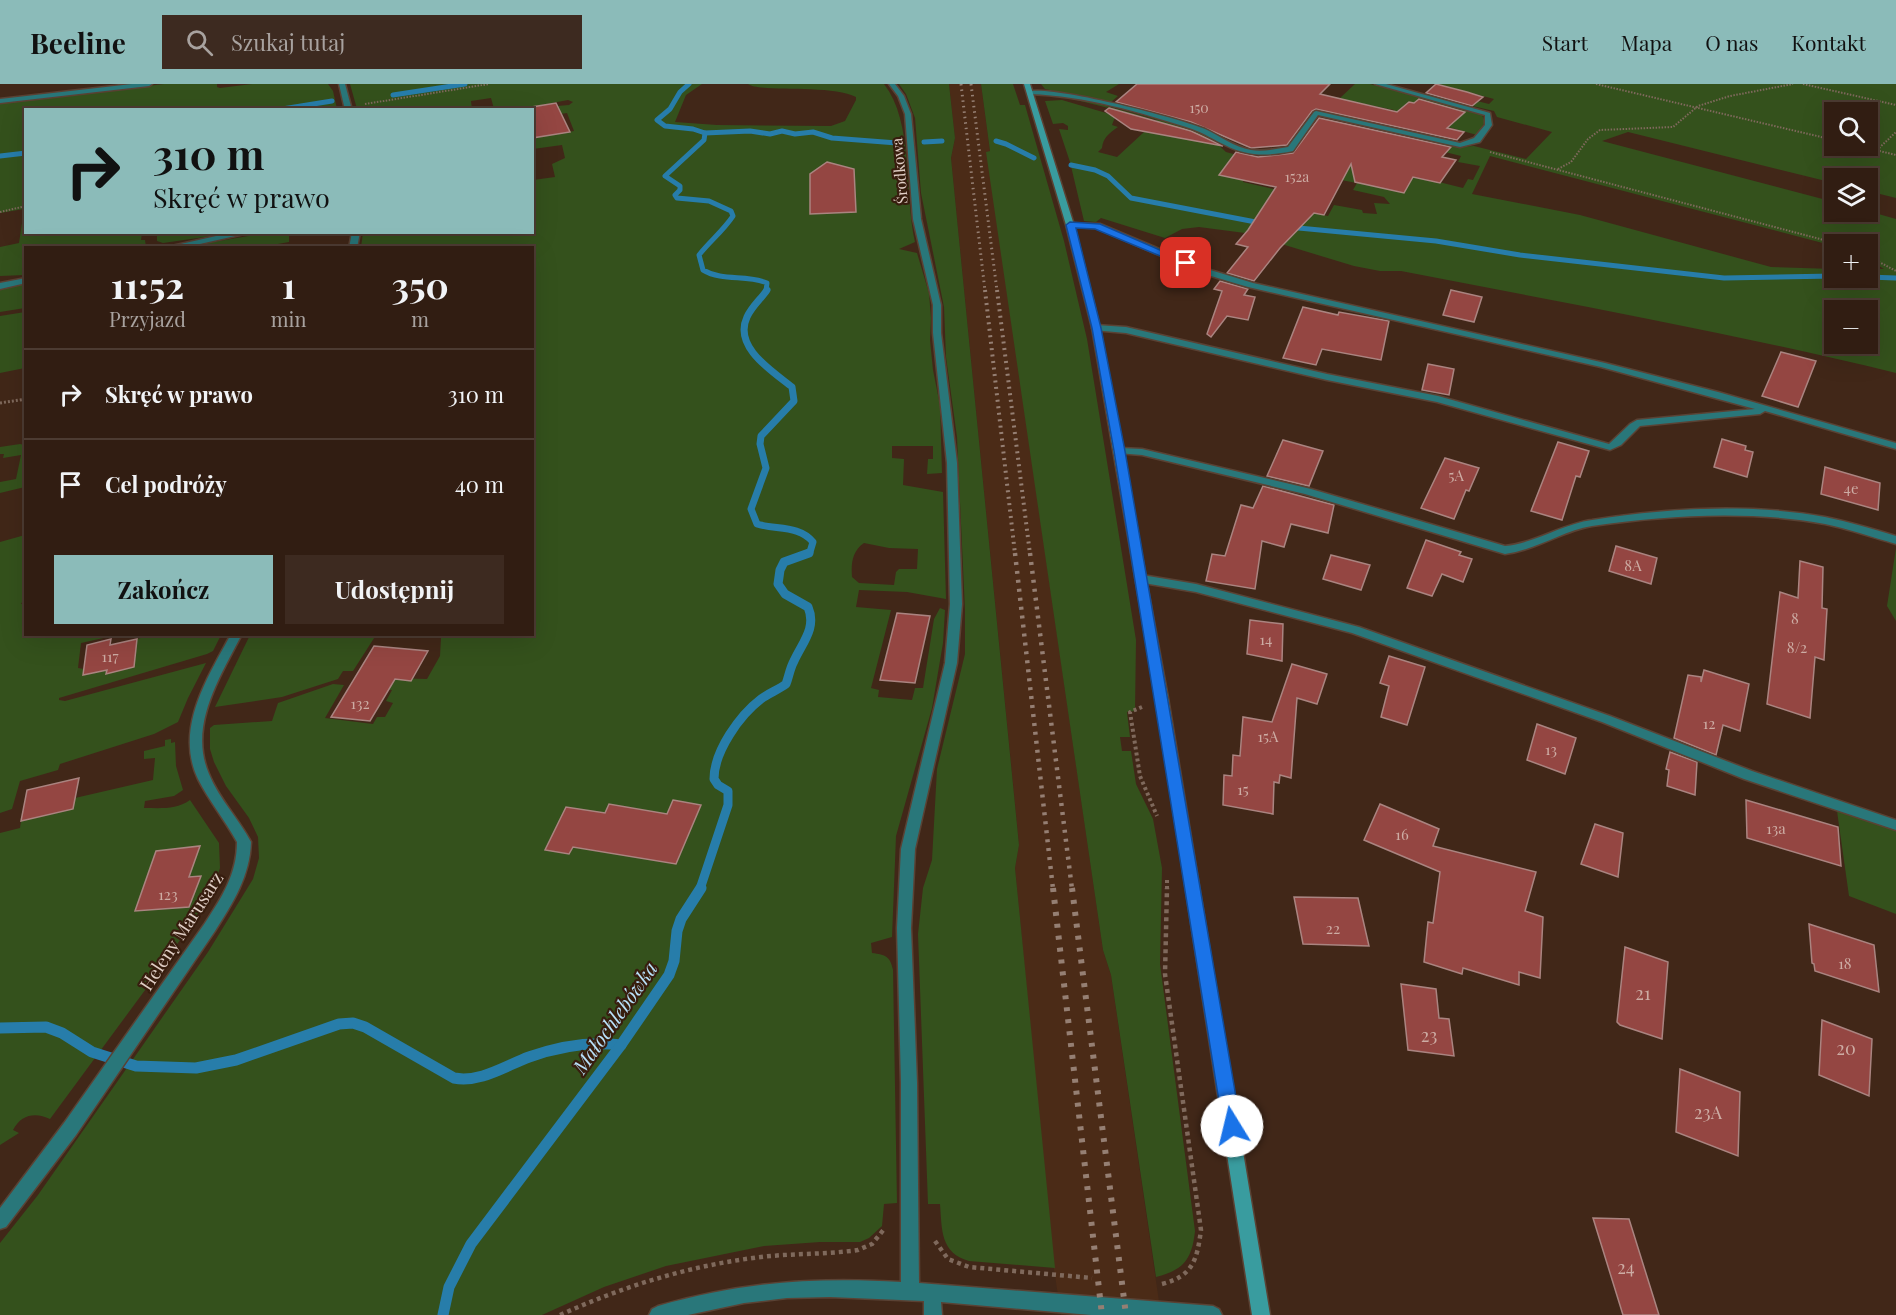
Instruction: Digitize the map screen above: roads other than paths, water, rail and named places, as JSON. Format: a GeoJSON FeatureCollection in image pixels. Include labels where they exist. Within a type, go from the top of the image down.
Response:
{"type":"FeatureCollection","features":[{"type":"Feature","properties":{"kind":"street"},"geometry":{"type":"LineString","coordinates":[[0,101],[149,84]]}},
{"type":"Feature","properties":{"kind":"street"},"geometry":{"type":"LineString","coordinates":[[342,84],[348,108]]}},
{"type":"Feature","properties":{"kind":"street","name":"Środkowa"},"geometry":{"type":"LineString","coordinates":[[892,84],[901,96],[908,114],[917,219],[937,305],[938,343],[952,463],[956,604],[951,663],[909,849],[904,928],[910,1290]]}},
{"type":"Feature","properties":{"kind":"street"},"geometry":{"type":"LineString","coordinates":[[1261,1315],[1120,451],[1096,328],[1070,225],[1028,88],[1064,94],[1185,126],[1249,152],[1290,149],[1316,112],[1460,145],[1473,143],[1486,132],[1490,119],[1488,114],[1378,84]]}},
{"type":"Feature","properties":{"kind":"street"},"geometry":{"type":"LineString","coordinates":[[1070,225],[1097,226],[1204,271],[1251,285],[1602,365],[1715,394],[1896,446]]}},
{"type":"Feature","properties":{"kind":"street"},"geometry":{"type":"LineString","coordinates":[[177,246],[239,234]]}},
{"type":"Feature","properties":{"kind":"street"},"geometry":{"type":"LineString","coordinates":[[0,285],[24,280]]}},
{"type":"Feature","properties":{"kind":"street"},"geometry":{"type":"LineString","coordinates":[[1096,328],[1126,330],[1326,377],[1438,399],[1610,447],[1617,445],[1624,433],[1636,423],[1747,411],[1773,412]]}},
{"type":"Feature","properties":{"kind":"street"},"geometry":{"type":"LineString","coordinates":[[1120,451],[1142,452],[1290,487],[1505,550],[1530,546],[1577,526],[1671,514],[1800,516],[1896,540]]}},
{"type":"Feature","properties":{"kind":"street"},"geometry":{"type":"LineString","coordinates":[[1142,579],[1196,588],[1355,630],[1605,719],[1748,775],[1896,825]]}},
{"type":"Feature","properties":{"kind":"street","name":"Heleny Marusarz"},"geometry":{"type":"LineString","coordinates":[[0,1221],[70,1128],[210,927],[229,898],[242,871],[245,855],[244,842],[202,772],[195,736],[196,724],[211,685],[236,636]]}},
{"type":"Feature","properties":{"kind":"street"},"geometry":{"type":"LineString","coordinates":[[658,1315],[756,1292],[824,1287],[910,1290],[1126,1310],[1213,1315]]}},
{"type":"Feature","properties":{"kind":"street"},"geometry":{"type":"LineString","coordinates":[[932,1292],[933,1315]]}},
{"type":"Feature","properties":{"kind":"waterway"},"geometry":{"type":"LineString","coordinates":[[393,95],[465,84]]}},
{"type":"Feature","properties":{"kind":"waterway","name":"Małochlebówka"},"geometry":{"type":"LineString","coordinates":[[689,84],[680,92],[670,109],[657,120],[665,126],[693,129],[705,133]]}},
{"type":"Feature","properties":{"kind":"waterway"},"geometry":{"type":"LineString","coordinates":[[288,108],[332,101]]}},
{"type":"Feature","properties":{"kind":"waterway"},"geometry":{"type":"LineString","coordinates":[[705,133],[750,131],[770,134],[782,131],[795,134],[813,132],[832,138],[897,143]]}},
{"type":"Feature","properties":{"kind":"waterway","name":"Małochlebówka"},"geometry":{"type":"LineString","coordinates":[[705,133],[704,140],[665,176],[680,186],[680,190],[675,195],[677,198],[709,201],[731,211],[733,216],[699,255],[703,270],[718,276],[759,280],[767,283],[766,291]]}},
{"type":"Feature","properties":{"kind":"waterway"},"geometry":{"type":"LineString","coordinates":[[924,142],[942,141]]}},
{"type":"Feature","properties":{"kind":"waterway"},"geometry":{"type":"LineString","coordinates":[[996,141],[1034,158]]}},
{"type":"Feature","properties":{"kind":"waterway"},"geometry":{"type":"LineString","coordinates":[[0,156],[24,153]]}},
{"type":"Feature","properties":{"kind":"waterway"},"geometry":{"type":"LineString","coordinates":[[1071,165],[1095,170],[1108,176],[1131,198],[1266,224]]}},
{"type":"Feature","properties":{"kind":"waterway"},"geometry":{"type":"LineString","coordinates":[[1288,227],[1436,241],[1520,255],[1724,278],[1824,276]]}},
{"type":"Feature","properties":{"kind":"waterway"},"geometry":{"type":"LineString","coordinates":[[1878,277],[1896,278]]}},
{"type":"Feature","properties":{"kind":"waterway","name":"Małochlebówka"},"geometry":{"type":"LineString","coordinates":[[767,290],[747,317],[744,328],[745,338],[765,366],[792,387],[794,401],[761,436],[760,444],[766,468],[751,509],[757,524],[794,530],[807,537],[813,542],[810,552],[805,554]]}},
{"type":"Feature","properties":{"kind":"waterway","name":"Małochlebówka"},"geometry":{"type":"LineString","coordinates":[[700,889],[728,805],[728,791],[718,785],[714,779],[718,757],[730,734],[745,714],[761,699],[786,684],[810,629],[808,607],[785,594],[778,584],[784,562],[809,553]]}},
{"type":"Feature","properties":{"kind":"waterway","name":"Małochlebówka"},"geometry":{"type":"LineString","coordinates":[[621,1045],[669,975],[674,961],[677,931],[681,919],[701,888]]}},
{"type":"Feature","properties":{"kind":"waterway"},"geometry":{"type":"LineString","coordinates":[[0,1028],[46,1027],[62,1033],[92,1052],[136,1066],[196,1068],[236,1060],[339,1024],[353,1023],[365,1027],[454,1078],[464,1079],[483,1076],[529,1057],[563,1047],[586,1044],[621,1045]]}},
{"type":"Feature","properties":{"kind":"waterway","name":"Małochlebówka"},"geometry":{"type":"LineString","coordinates":[[443,1315],[449,1287],[471,1244],[621,1045]]}},
{"type":"Feature","properties":{"kind":"railway"},"geometry":{"type":"LineString","coordinates":[[961,84],[985,291]]}},
{"type":"Feature","properties":{"kind":"railway"},"geometry":{"type":"LineString","coordinates":[[971,84],[997,291]]}},
{"type":"Feature","properties":{"kind":"railway"},"geometry":{"type":"LineString","coordinates":[[985,290],[1015,554]]}},
{"type":"Feature","properties":{"kind":"railway"},"geometry":{"type":"LineString","coordinates":[[997,290],[1030,554]]}},
{"type":"Feature","properties":{"kind":"railway"},"geometry":{"type":"LineString","coordinates":[[1015,553],[1053,889]]}},
{"type":"Feature","properties":{"kind":"railway"},"geometry":{"type":"LineString","coordinates":[[1030,553],[1072,889]]}},
{"type":"Feature","properties":{"kind":"railway"},"geometry":{"type":"LineString","coordinates":[[1053,888],[1102,1315]]}},
{"type":"Feature","properties":{"kind":"railway"},"geometry":{"type":"LineString","coordinates":[[1072,888],[1126,1315]]}}]}
